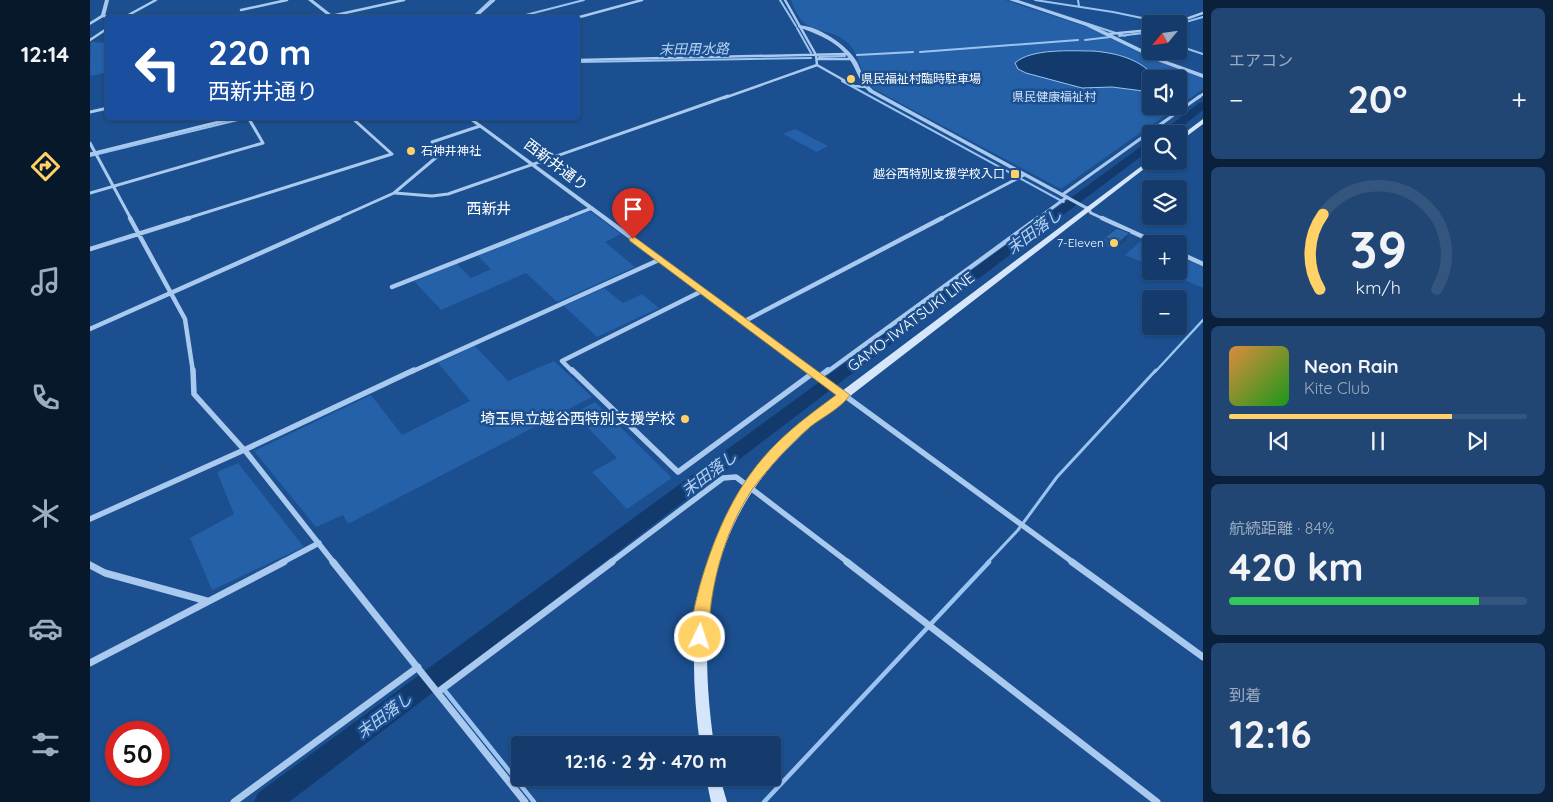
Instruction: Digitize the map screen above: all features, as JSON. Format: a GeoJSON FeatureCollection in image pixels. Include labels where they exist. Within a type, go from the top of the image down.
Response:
{"type":"FeatureCollection","features":[{"type":"Feature","properties":{"kind":"main road"},"geometry":{"type":"LineString","coordinates":[[1187,134],[1203,121]]}},
{"type":"Feature","properties":{"kind":"main road","name":"GAMO-IWATSUKI LINE"},"geometry":{"type":"LineString","coordinates":[[705,736],[700,682],[701,618],[706,591],[721,540],[731,517],[749,485],[780,447],[806,424],[1142,168]]}},
{"type":"Feature","properties":{"kind":"main road"},"geometry":{"type":"LineString","coordinates":[[715,786],[719,802]]}},
{"type":"Feature","properties":{"kind":"street"},"geometry":{"type":"LineString","coordinates":[[90,24],[103,16],[107,0]]}},
{"type":"Feature","properties":{"kind":"street"},"geometry":{"type":"LineString","coordinates":[[128,15],[156,0]]}},
{"type":"Feature","properties":{"kind":"street"},"geometry":{"type":"LineString","coordinates":[[241,10],[288,0]]}},
{"type":"Feature","properties":{"kind":"street"},"geometry":{"type":"LineString","coordinates":[[310,0],[330,15]]}},
{"type":"Feature","properties":{"kind":"street"},"geometry":{"type":"LineString","coordinates":[[341,15],[404,0]]}},
{"type":"Feature","properties":{"kind":"street"},"geometry":{"type":"LineString","coordinates":[[477,15],[494,0]]}},
{"type":"Feature","properties":{"kind":"street"},"geometry":{"type":"LineString","coordinates":[[580,17],[642,0]]}},
{"type":"Feature","properties":{"kind":"street"},"geometry":{"type":"LineString","coordinates":[[786,0],[816,55],[817,65]]}},
{"type":"Feature","properties":{"kind":"street"},"geometry":{"type":"LineString","coordinates":[[1010,0],[1081,22],[1162,61],[1203,76]]}},
{"type":"Feature","properties":{"kind":"street"},"geometry":{"type":"LineString","coordinates":[[1188,18],[1203,13]]}},
{"type":"Feature","properties":{"kind":"street"},"geometry":{"type":"LineString","coordinates":[[800,26],[840,43],[853,59],[866,87]]}},
{"type":"Feature","properties":{"kind":"street"},"geometry":{"type":"LineString","coordinates":[[90,40],[105,30]]}},
{"type":"Feature","properties":{"kind":"street"},"geometry":{"type":"LineString","coordinates":[[1108,34],[1142,31]]}},
{"type":"Feature","properties":{"kind":"street"},"geometry":{"type":"LineString","coordinates":[[580,60],[846,54]]}},
{"type":"Feature","properties":{"kind":"street"},"geometry":{"type":"LineString","coordinates":[[817,59],[853,59]]}},
{"type":"Feature","properties":{"kind":"street"},"geometry":{"type":"LineString","coordinates":[[394,193],[432,196],[448,194],[817,65],[854,86],[866,87],[1087,208],[1091,212],[1142,236]]}},
{"type":"Feature","properties":{"kind":"street"},"geometry":{"type":"LineString","coordinates":[[702,292],[562,361],[678,472],[1065,196],[1203,94]]}},
{"type":"Feature","properties":{"kind":"street"},"geometry":{"type":"LineString","coordinates":[[90,112],[105,109]]}},
{"type":"Feature","properties":{"kind":"street"},"geometry":{"type":"LineString","coordinates":[[93,153],[227,120]]}},
{"type":"Feature","properties":{"kind":"street"},"geometry":{"type":"LineString","coordinates":[[90,193],[263,143],[250,120]]}},
{"type":"Feature","properties":{"kind":"street"},"geometry":{"type":"LineString","coordinates":[[90,249],[392,154],[354,120]]}},
{"type":"Feature","properties":{"kind":"street","name":"西新井通り"},"geometry":{"type":"LineString","coordinates":[[472,120],[661,259],[702,292],[844,395]]}},
{"type":"Feature","properties":{"kind":"street"},"geometry":{"type":"LineString","coordinates":[[90,329],[394,193],[445,150],[432,142],[480,126]]}},
{"type":"Feature","properties":{"kind":"street"},"geometry":{"type":"LineString","coordinates":[[90,143],[93,153],[184,318],[194,376],[194,394],[244,450],[525,802]]}},
{"type":"Feature","properties":{"kind":"street"},"geometry":{"type":"LineString","coordinates":[[744,322],[1024,175]]}},
{"type":"Feature","properties":{"kind":"street"},"geometry":{"type":"LineString","coordinates":[[392,287],[592,208]]}},
{"type":"Feature","properties":{"kind":"street"},"geometry":{"type":"LineString","coordinates":[[1187,257],[1203,264]]}},
{"type":"Feature","properties":{"kind":"street"},"geometry":{"type":"LineString","coordinates":[[90,520],[368,391],[661,259]]}},
{"type":"Feature","properties":{"kind":"street"},"geometry":{"type":"LineString","coordinates":[[844,395],[1203,657]]}},
{"type":"Feature","properties":{"kind":"street"},"geometry":{"type":"LineString","coordinates":[[438,692],[723,478],[736,477],[749,485],[1157,802]]}},
{"type":"Feature","properties":{"kind":"street"},"geometry":{"type":"LineString","coordinates":[[90,663],[319,543]]}},
{"type":"Feature","properties":{"kind":"street"},"geometry":{"type":"LineString","coordinates":[[90,565],[105,573],[207,601]]}},
{"type":"Feature","properties":{"kind":"street"},"geometry":{"type":"LineString","coordinates":[[234,802],[418,667]]}},
{"type":"Feature","properties":{"kind":"green space","name":"県民健康福祉村"},"geometry":{"type":"Polygon","coordinates":[[[791,0],[1005,0],[1093,29],[1142,54],[1142,60],[1156,60],[1182,70],[1142,70],[1142,115],[1165,115],[1151,125],[1142,125],[1142,132],[1061,189],[872,88],[848,43],[840,37],[809,26],[797,13],[791,0]]]}},
{"type":"Feature","properties":{"kind":"green space"},"geometry":{"type":"Polygon","coordinates":[[[91,42],[105,43],[105,73],[92,76],[90,74],[91,42]]]}},
{"type":"Feature","properties":{"kind":"green space","name":"県民健康福祉村"},"geometry":{"type":"Polygon","coordinates":[[[1187,72],[1203,78],[1203,89],[1187,100],[1187,72]]]}},
{"type":"Feature","properties":{"kind":"green space"},"geometry":{"type":"Polygon","coordinates":[[[795,129],[828,146],[817,152],[783,134],[795,129]]]}},
{"type":"Feature","properties":{"kind":"green space"},"geometry":{"type":"Polygon","coordinates":[[[590,211],[621,234],[605,242],[635,267],[557,302],[526,273],[441,310],[414,281],[457,264],[471,278],[491,269],[478,256],[590,211]]]}},
{"type":"Feature","properties":{"kind":"green space"},"geometry":{"type":"Polygon","coordinates":[[[1142,240],[1142,262],[1125,255],[1142,240]]]}},
{"type":"Feature","properties":{"kind":"green space"},"geometry":{"type":"Polygon","coordinates":[[[1187,260],[1203,267],[1203,288],[1184,280],[1187,280],[1187,260]]]}},
{"type":"Feature","properties":{"kind":"green space"},"geometry":{"type":"Polygon","coordinates":[[[604,288],[623,303],[642,294],[659,308],[597,337],[564,306],[604,288]]]}},
{"type":"Feature","properties":{"kind":"green space"},"geometry":{"type":"Polygon","coordinates":[[[475,346],[508,381],[554,361],[592,397],[348,524],[343,515],[316,527],[254,451],[371,395],[402,435],[470,401],[438,363],[475,346]]]}},
{"type":"Feature","properties":{"kind":"green space"},"geometry":{"type":"Polygon","coordinates":[[[595,402],[672,478],[627,509],[592,472],[617,458],[574,413],[595,402]]]}},
{"type":"Feature","properties":{"kind":"green space"},"geometry":{"type":"Polygon","coordinates":[[[238,463],[304,547],[212,590],[190,538],[234,514],[217,472],[238,463]]]}},
{"type":"Feature","properties":{"kind":"shaded area"},"geometry":{"type":"Polygon","coordinates":[[[1063,51],[1111,53],[1128,58],[1144,66],[1149,70],[1142,70],[1142,91],[1112,87],[1082,88],[1026,73],[1018,69],[1015,63],[1031,55],[1063,51]]]}},
{"type":"Feature","properties":{"kind":"building"},"geometry":{"type":"Polygon","coordinates":[[[1117,228],[1130,233],[1118,243],[1105,237],[1117,228]]]}},
{"type":"Feature","properties":{"kind":"waterway"},"geometry":{"type":"LineString","coordinates":[[475,15],[491,0]]}},
{"type":"Feature","properties":{"kind":"waterway"},"geometry":{"type":"LineString","coordinates":[[526,15],[584,0]]}},
{"type":"Feature","properties":{"kind":"waterway"},"geometry":{"type":"LineString","coordinates":[[780,0],[796,26]]}},
{"type":"Feature","properties":{"kind":"waterway"},"geometry":{"type":"LineString","coordinates":[[1015,0],[1123,35]]}},
{"type":"Feature","properties":{"kind":"waterway"},"geometry":{"type":"LineString","coordinates":[[1035,0],[1142,18]]}},
{"type":"Feature","properties":{"kind":"waterway"},"geometry":{"type":"LineString","coordinates":[[1078,0],[1079,6]]}},
{"type":"Feature","properties":{"kind":"waterway"},"geometry":{"type":"LineString","coordinates":[[1188,21],[1203,17]]}},
{"type":"Feature","properties":{"kind":"waterway"},"geometry":{"type":"LineString","coordinates":[[797,28],[811,53]]}},
{"type":"Feature","properties":{"kind":"waterway"},"geometry":{"type":"LineString","coordinates":[[1123,35],[1142,33]]}},
{"type":"Feature","properties":{"kind":"waterway"},"geometry":{"type":"LineString","coordinates":[[1119,36],[1123,35]]}},
{"type":"Feature","properties":{"kind":"waterway"},"geometry":{"type":"LineString","coordinates":[[1085,40],[1110,37]]}},
{"type":"Feature","properties":{"kind":"waterway"},"geometry":{"type":"LineString","coordinates":[[920,52],[1078,40]]}},
{"type":"Feature","properties":{"kind":"waterway"},"geometry":{"type":"LineString","coordinates":[[1188,49],[1203,54]]}},
{"type":"Feature","properties":{"kind":"waterway"},"geometry":{"type":"LineString","coordinates":[[857,55],[913,52]]}},
{"type":"Feature","properties":{"kind":"waterway"},"geometry":{"type":"LineString","coordinates":[[819,57],[845,56]]}},
{"type":"Feature","properties":{"kind":"waterway","name":"末田用水路"},"geometry":{"type":"LineString","coordinates":[[580,62],[811,58]]}},
{"type":"Feature","properties":{"kind":"waterway"},"geometry":{"type":"LineString","coordinates":[[842,81],[1069,205]]}},
{"type":"Feature","properties":{"kind":"waterway","name":"末田落し"},"geometry":{"type":"LineString","coordinates":[[1177,125],[1203,105]]}},
{"type":"Feature","properties":{"kind":"waterway","name":"末田用水路"},"geometry":{"type":"LineString","coordinates":[[90,156],[238,120]]}},
{"type":"Feature","properties":{"kind":"waterway","name":"末田落し"},"geometry":{"type":"LineString","coordinates":[[267,802],[1142,151]]}},
{"type":"Feature","properties":{"kind":"waterway"},"geometry":{"type":"LineString","coordinates":[[1155,372],[1203,320]]}},
{"type":"Feature","properties":{"kind":"waterway"},"geometry":{"type":"LineString","coordinates":[[987,563],[1018,530],[1057,477],[1156,370]]}},
{"type":"Feature","properties":{"kind":"waterway"},"geometry":{"type":"LineString","coordinates":[[764,802],[989,562]]}},
{"type":"Feature","properties":{"kind":"waterway"},"geometry":{"type":"LineString","coordinates":[[434,677],[534,802]]}},
{"type":"Feature","properties":{"kind":"place","name":"県民福祉村臨時駐車場"},"geometry":{"type":"Point","coordinates":[851,79]}},
{"type":"Feature","properties":{"kind":"place","name":"石神井神社"},"geometry":{"type":"Point","coordinates":[411,151]}},
{"type":"Feature","properties":{"kind":"place","name":"越谷西特別支援学校入口"},"geometry":{"type":"Point","coordinates":[1015,174]}},
{"type":"Feature","properties":{"kind":"place","name":"7-Eleven"},"geometry":{"type":"Point","coordinates":[1114,243]}},
{"type":"Feature","properties":{"kind":"place","name":"埼玉県立越谷西特別支援学校"},"geometry":{"type":"Point","coordinates":[685,419]}},
{"type":"Feature","properties":{"kind":"district","name":"西新井"},"geometry":{"type":"Point","coordinates":[489,209]}},
{"type":"Feature","properties":{"kind":"route"},"geometry":{"type":"LineString","coordinates":[[633,239],[702,292],[844,395],[780,447],[749,485],[740,500],[723,534],[716,554],[706,591],[700,637]]}}]}
